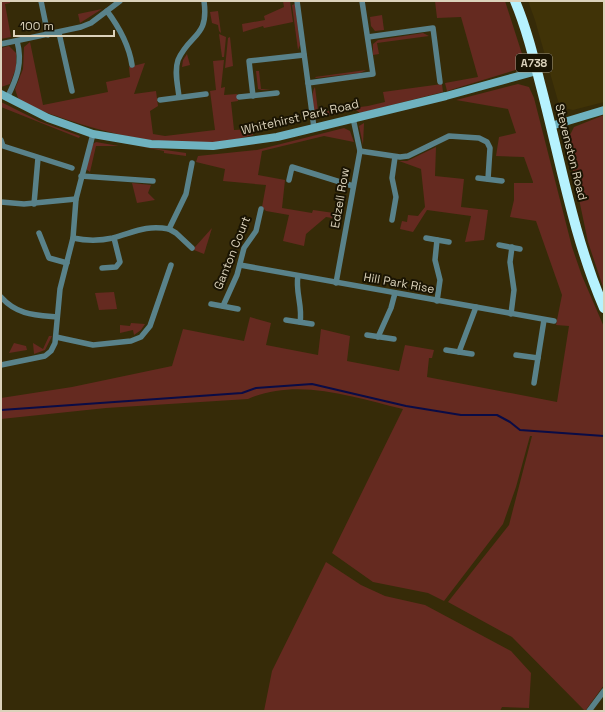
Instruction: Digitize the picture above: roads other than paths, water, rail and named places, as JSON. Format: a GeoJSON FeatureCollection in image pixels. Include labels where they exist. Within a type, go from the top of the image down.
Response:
{"type":"FeatureCollection","features":[{"type":"Feature","properties":{"kind":"highway","name":"Stevenston Road"},"geometry":{"type":"LineString","coordinates":[[515,1],[537,71],[581,244],[592,280],[604,308]]}},
{"type":"Feature","properties":{"kind":"street"},"geometry":{"type":"LineString","coordinates":[[40,1],[48,35]]}},
{"type":"Feature","properties":{"kind":"street"},"geometry":{"type":"LineString","coordinates":[[179,97],[177,65],[182,54],[205,22],[204,1]]}},
{"type":"Feature","properties":{"kind":"street"},"geometry":{"type":"LineString","coordinates":[[298,1],[314,128]]}},
{"type":"Feature","properties":{"kind":"street"},"geometry":{"type":"LineString","coordinates":[[308,83],[373,74],[362,1]]}},
{"type":"Feature","properties":{"kind":"street"},"geometry":{"type":"LineString","coordinates":[[1,44],[59,33],[91,23],[118,2]]}},
{"type":"Feature","properties":{"kind":"street"},"geometry":{"type":"LineString","coordinates":[[107,11],[115,20],[119,32],[129,48],[132,65]]}},
{"type":"Feature","properties":{"kind":"street"},"geometry":{"type":"LineString","coordinates":[[368,37],[433,28],[440,82]]}},
{"type":"Feature","properties":{"kind":"street"},"geometry":{"type":"LineString","coordinates":[[59,33],[72,91]]}},
{"type":"Feature","properties":{"kind":"street"},"geometry":{"type":"LineString","coordinates":[[4,96],[16,79],[20,66],[17,41]]}},
{"type":"Feature","properties":{"kind":"street"},"geometry":{"type":"LineString","coordinates":[[254,96],[249,61],[304,55]]}},
{"type":"Feature","properties":{"kind":"street","name":"Whitehirst Park Road"},"geometry":{"type":"LineString","coordinates":[[4,96],[48,118],[93,134],[151,144],[202,146],[254,142],[537,71]]}},
{"type":"Feature","properties":{"kind":"street"},"geometry":{"type":"LineString","coordinates":[[239,97],[277,93]]}},
{"type":"Feature","properties":{"kind":"street"},"geometry":{"type":"LineString","coordinates":[[160,100],[206,94]]}},
{"type":"Feature","properties":{"kind":"street"},"geometry":{"type":"LineString","coordinates":[[551,126],[604,110]]}},
{"type":"Feature","properties":{"kind":"street","name":"Edzell Row"},"geometry":{"type":"LineString","coordinates":[[336,283],[360,151],[353,118]]}},
{"type":"Feature","properties":{"kind":"street"},"geometry":{"type":"LineString","coordinates":[[1,365],[48,354],[53,347],[56,337],[60,289],[73,238],[76,199],[93,134]]}},
{"type":"Feature","properties":{"kind":"street"},"geometry":{"type":"LineString","coordinates":[[360,151],[395,157],[408,156],[449,136],[479,138],[487,142],[491,152],[488,179]]}},
{"type":"Feature","properties":{"kind":"street"},"geometry":{"type":"LineString","coordinates":[[1,140],[3,146],[72,168]]}},
{"type":"Feature","properties":{"kind":"street"},"geometry":{"type":"LineString","coordinates":[[392,220],[396,197],[392,178],[395,157]]}},
{"type":"Feature","properties":{"kind":"street"},"geometry":{"type":"LineString","coordinates":[[34,204],[38,158]]}},
{"type":"Feature","properties":{"kind":"street"},"geometry":{"type":"LineString","coordinates":[[169,229],[186,194],[192,163]]}},
{"type":"Feature","properties":{"kind":"street"},"geometry":{"type":"LineString","coordinates":[[289,180],[292,166],[353,186]]}},
{"type":"Feature","properties":{"kind":"street"},"geometry":{"type":"LineString","coordinates":[[81,176],[153,181]]}},
{"type":"Feature","properties":{"kind":"street"},"geometry":{"type":"LineString","coordinates":[[478,178],[502,181]]}},
{"type":"Feature","properties":{"kind":"street"},"geometry":{"type":"LineString","coordinates":[[1,202],[34,204],[76,199]]}},
{"type":"Feature","properties":{"kind":"street","name":"Ganton Court"},"geometry":{"type":"LineString","coordinates":[[224,306],[237,276],[244,248],[256,231],[261,209]]}},
{"type":"Feature","properties":{"kind":"street"},"geometry":{"type":"LineString","coordinates":[[73,238],[90,241],[114,238],[139,229],[169,229],[176,233],[192,248]]}},
{"type":"Feature","properties":{"kind":"street"},"geometry":{"type":"LineString","coordinates":[[39,233],[49,258],[66,264]]}},
{"type":"Feature","properties":{"kind":"street"},"geometry":{"type":"LineString","coordinates":[[102,268],[116,267],[120,262],[114,238]]}},
{"type":"Feature","properties":{"kind":"street"},"geometry":{"type":"LineString","coordinates":[[426,238],[449,242]]}},
{"type":"Feature","properties":{"kind":"street"},"geometry":{"type":"LineString","coordinates":[[437,240],[435,260],[440,280],[437,300]]}},
{"type":"Feature","properties":{"kind":"street"},"geometry":{"type":"LineString","coordinates":[[499,245],[520,249]]}},
{"type":"Feature","properties":{"kind":"street"},"geometry":{"type":"LineString","coordinates":[[511,314],[514,290],[510,267],[512,248]]}},
{"type":"Feature","properties":{"kind":"street"},"geometry":{"type":"LineString","coordinates":[[56,337],[92,345],[131,341],[141,337],[150,326],[171,265]]}},
{"type":"Feature","properties":{"kind":"street","name":"Hill Park Rise"},"geometry":{"type":"LineString","coordinates":[[240,265],[554,321]]}},
{"type":"Feature","properties":{"kind":"street"},"geometry":{"type":"LineString","coordinates":[[298,276],[301,316],[300,322]]}},
{"type":"Feature","properties":{"kind":"street"},"geometry":{"type":"LineString","coordinates":[[378,337],[392,308],[395,293]]}},
{"type":"Feature","properties":{"kind":"street"},"geometry":{"type":"LineString","coordinates":[[1,297],[14,309],[23,313],[58,317]]}},
{"type":"Feature","properties":{"kind":"street","name":"Ganton Court"},"geometry":{"type":"LineString","coordinates":[[212,304],[238,309]]}},
{"type":"Feature","properties":{"kind":"street"},"geometry":{"type":"LineString","coordinates":[[459,352],[476,307]]}},
{"type":"Feature","properties":{"kind":"street"},"geometry":{"type":"LineString","coordinates":[[286,320],[312,324]]}},
{"type":"Feature","properties":{"kind":"street"},"geometry":{"type":"LineString","coordinates":[[534,383],[544,320]]}},
{"type":"Feature","properties":{"kind":"street"},"geometry":{"type":"LineString","coordinates":[[367,335],[394,339]]}},
{"type":"Feature","properties":{"kind":"street"},"geometry":{"type":"LineString","coordinates":[[446,350],[472,354]]}},
{"type":"Feature","properties":{"kind":"street"},"geometry":{"type":"LineString","coordinates":[[516,354],[538,358]]}},
{"type":"Feature","properties":{"kind":"street"},"geometry":{"type":"LineString","coordinates":[[589,711],[604,691]]}},
{"type":"Feature","properties":{"kind":"waterway"},"geometry":{"type":"LineString","coordinates":[[1,410],[242,393],[256,388],[312,384],[406,406],[461,415],[497,415],[510,422],[520,430],[604,436]]}}]}
